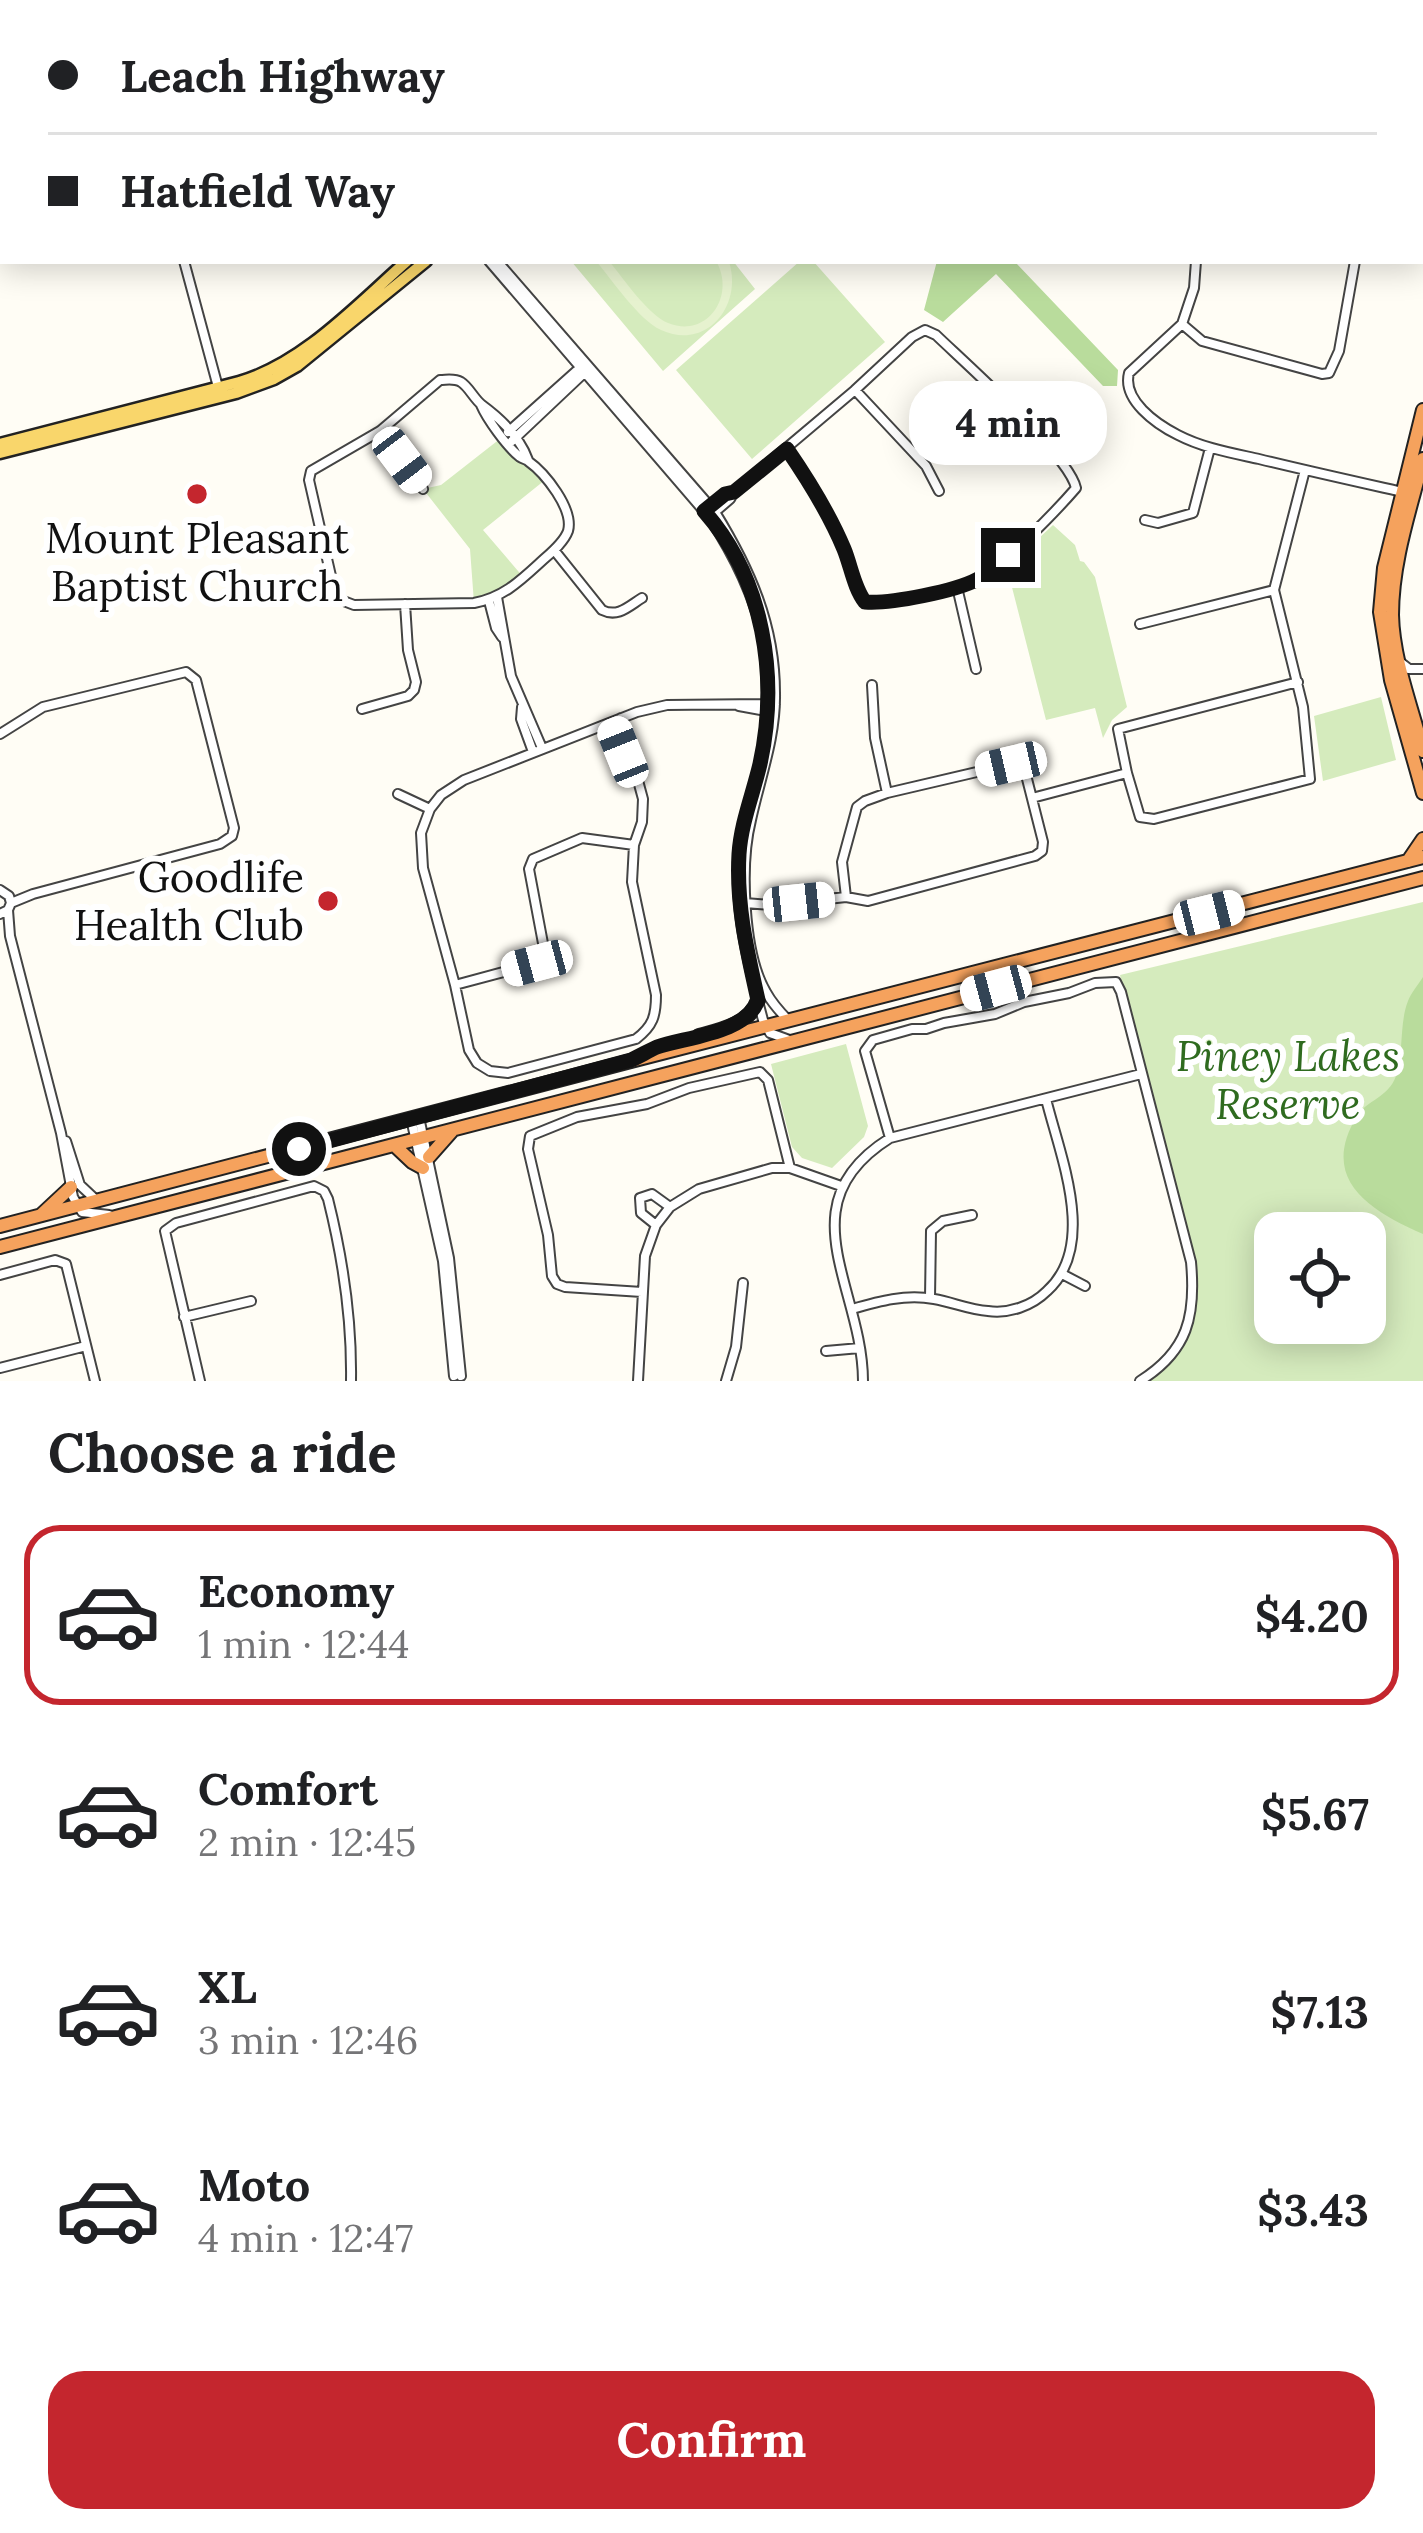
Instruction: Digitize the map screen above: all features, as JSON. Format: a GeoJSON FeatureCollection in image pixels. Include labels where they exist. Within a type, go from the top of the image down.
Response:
{"type":"FeatureCollection","features":[{"type":"Feature","properties":{"kind":"highway"},"geometry":{"type":"LineString","coordinates":[[1423,410],[1393,587],[1392,619],[1423,752]]}},
{"type":"Feature","properties":{"kind":"highway"},"geometry":{"type":"LineString","coordinates":[[1423,459],[1384,568],[1381,591],[1391,680],[1423,793]]}},
{"type":"Feature","properties":{"kind":"highway"},"geometry":{"type":"LineString","coordinates":[[1407,862],[1423,839]]}},
{"type":"Feature","properties":{"kind":"highway"},"geometry":{"type":"LineString","coordinates":[[0,1226],[1423,857]]}},
{"type":"Feature","properties":{"kind":"highway"},"geometry":{"type":"LineString","coordinates":[[0,1247],[1423,878]]}},
{"type":"Feature","properties":{"kind":"highway"},"geometry":{"type":"LineString","coordinates":[[1088,944],[1093,964]]}},
{"type":"Feature","properties":{"kind":"highway"},"geometry":{"type":"LineString","coordinates":[[957,978],[972,981],[1042,964],[1046,969],[1042,976]]}},
{"type":"Feature","properties":{"kind":"highway"},"geometry":{"type":"LineString","coordinates":[[631,1060],[738,1023],[754,1011],[758,1000]]}},
{"type":"Feature","properties":{"kind":"highway"},"geometry":{"type":"LineString","coordinates":[[394,1145],[412,1162],[426,1162],[452,1130]]}},
{"type":"Feature","properties":{"kind":"highway"},"geometry":{"type":"LineString","coordinates":[[40,1216],[71,1187]]}},
{"type":"Feature","properties":{"kind":"main road"},"geometry":{"type":"LineString","coordinates":[[0,453],[219,392],[255,377],[287,362],[403,264]]}},
{"type":"Feature","properties":{"kind":"main road"},"geometry":{"type":"LineString","coordinates":[[0,444],[255,387],[297,366],[422,264]]}},
{"type":"Feature","properties":{"kind":"street"},"geometry":{"type":"LineString","coordinates":[[185,264],[219,392]]}},
{"type":"Feature","properties":{"kind":"street"},"geometry":{"type":"LineString","coordinates":[[496,264],[709,512],[751,593],[765,642],[771,708],[739,847],[743,908],[766,1027],[792,1041]]}},
{"type":"Feature","properties":{"kind":"street"},"geometry":{"type":"LineString","coordinates":[[1196,264],[1194,288],[1182,324],[1129,373],[1130,394],[1153,419],[1210,448],[1408,494]]}},
{"type":"Feature","properties":{"kind":"street"},"geometry":{"type":"LineString","coordinates":[[1182,324],[1202,341],[1329,373],[1339,352],[1354,264]]}},
{"type":"Feature","properties":{"kind":"street"},"geometry":{"type":"LineString","coordinates":[[709,512],[925,330],[936,335],[1042,440],[1076,488],[978,579],[879,603],[865,602],[822,501],[787,449]]}},
{"type":"Feature","properties":{"kind":"street"},"geometry":{"type":"LineString","coordinates":[[509,437],[585,368]]}},
{"type":"Feature","properties":{"kind":"street"},"geometry":{"type":"LineString","coordinates":[[440,380],[460,382],[563,501],[567,533],[505,594],[493,599],[354,605],[341,600],[334,589],[311,472],[380,431],[440,380]]}},
{"type":"Feature","properties":{"kind":"street"},"geometry":{"type":"LineString","coordinates":[[855,391],[926,466],[939,491]]}},
{"type":"Feature","properties":{"kind":"street"},"geometry":{"type":"LineString","coordinates":[[380,431],[423,489]]}},
{"type":"Feature","properties":{"kind":"street"},"geometry":{"type":"LineString","coordinates":[[1145,520],[1158,523],[1193,513],[1210,448]]}},
{"type":"Feature","properties":{"kind":"street"},"geometry":{"type":"LineString","coordinates":[[1298,682],[1118,729],[1138,813],[1149,820],[1310,779],[1298,682],[1274,590],[1305,470]]}},
{"type":"Feature","properties":{"kind":"street"},"geometry":{"type":"LineString","coordinates":[[554,550],[602,610],[618,613],[642,598]]}},
{"type":"Feature","properties":{"kind":"street"},"geometry":{"type":"LineString","coordinates":[[957,587],[976,669]]}},
{"type":"Feature","properties":{"kind":"street"},"geometry":{"type":"LineString","coordinates":[[1140,624],[1274,590]]}},
{"type":"Feature","properties":{"kind":"street"},"geometry":{"type":"LineString","coordinates":[[493,599],[496,628],[538,750]]}},
{"type":"Feature","properties":{"kind":"street"},"geometry":{"type":"LineString","coordinates":[[362,709],[414,690],[405,604]]}},
{"type":"Feature","properties":{"kind":"street"},"geometry":{"type":"LineString","coordinates":[[1400,661],[1409,669],[1423,671]]}},
{"type":"Feature","properties":{"kind":"street"},"geometry":{"type":"LineString","coordinates":[[1407,689],[1423,671]]}},
{"type":"Feature","properties":{"kind":"street"},"geometry":{"type":"LineString","coordinates":[[0,734],[43,707],[186,672],[196,680],[232,819],[232,836],[220,844],[4,903]]}},
{"type":"Feature","properties":{"kind":"street"},"geometry":{"type":"LineString","coordinates":[[872,685],[874,738],[887,793]]}},
{"type":"Feature","properties":{"kind":"street"},"geometry":{"type":"LineString","coordinates":[[616,721],[631,750],[643,799],[632,882],[656,1014],[637,1040],[508,1073],[490,1071],[469,1050],[423,868],[421,832],[430,809],[464,780],[616,721],[667,705],[771,708]]}},
{"type":"Feature","properties":{"kind":"street"},"geometry":{"type":"LineString","coordinates":[[743,908],[846,897],[868,901],[1035,856],[1043,842],[1024,771],[1011,764],[865,801],[857,807],[842,862],[846,897]]}},
{"type":"Feature","properties":{"kind":"street"},"geometry":{"type":"LineString","coordinates":[[1032,798],[1127,773]]}},
{"type":"Feature","properties":{"kind":"street"},"geometry":{"type":"LineString","coordinates":[[398,794],[430,809]]}},
{"type":"Feature","properties":{"kind":"street"},"geometry":{"type":"LineString","coordinates":[[455,985],[537,963],[545,954],[530,869],[533,859],[582,838],[634,845]]}},
{"type":"Feature","properties":{"kind":"street"},"geometry":{"type":"LineString","coordinates":[[0,879],[77,1207],[86,1214],[116,1217]]}},
{"type":"Feature","properties":{"kind":"street"},"geometry":{"type":"LineString","coordinates":[[743,908],[763,986],[788,1021]]}},
{"type":"Feature","properties":{"kind":"street"},"geometry":{"type":"LineString","coordinates":[[890,1138],[865,1051],[873,1040],[995,1014],[1095,983],[1116,982],[1191,1262],[1194,1294],[1180,1345],[1140,1381]]}},
{"type":"Feature","properties":{"kind":"street"},"geometry":{"type":"LineString","coordinates":[[642,1292],[557,1284],[527,1149],[530,1136],[577,1117],[646,1104],[689,1088],[760,1072],[768,1080],[790,1168]]}},
{"type":"Feature","properties":{"kind":"street"},"geometry":{"type":"LineString","coordinates":[[863,1381],[834,1231],[841,1186],[863,1156],[890,1138],[1142,1074]]}},
{"type":"Feature","properties":{"kind":"street"},"geometry":{"type":"LineString","coordinates":[[852,1309],[887,1298],[930,1298],[1005,1311],[1041,1297],[1062,1274],[1072,1252],[1071,1199],[1046,1099]]}},
{"type":"Feature","properties":{"kind":"street"},"geometry":{"type":"LineString","coordinates":[[415,1118],[443,1261],[458,1378]]}},
{"type":"Feature","properties":{"kind":"street"},"geometry":{"type":"LineString","coordinates":[[62,1133],[80,1185],[97,1202]]}},
{"type":"Feature","properties":{"kind":"street"},"geometry":{"type":"LineString","coordinates":[[638,1381],[645,1256],[656,1225],[670,1207],[699,1189],[772,1168],[790,1168],[841,1186]]}},
{"type":"Feature","properties":{"kind":"street"},"geometry":{"type":"LineString","coordinates":[[200,1381],[165,1231],[314,1186],[328,1199],[342,1255],[351,1381]]}},
{"type":"Feature","properties":{"kind":"street"},"geometry":{"type":"LineString","coordinates":[[656,1225],[641,1213],[640,1198],[652,1194],[670,1207]]}},
{"type":"Feature","properties":{"kind":"street"},"geometry":{"type":"LineString","coordinates":[[930,1298],[931,1231],[943,1221],[972,1215]]}},
{"type":"Feature","properties":{"kind":"street"},"geometry":{"type":"LineString","coordinates":[[0,1275],[55,1260],[67,1264],[94,1381]]}},
{"type":"Feature","properties":{"kind":"street"},"geometry":{"type":"LineString","coordinates":[[1062,1274],[1085,1286]]}},
{"type":"Feature","properties":{"kind":"street"},"geometry":{"type":"LineString","coordinates":[[726,1381],[736,1347],[743,1282]]}},
{"type":"Feature","properties":{"kind":"street"},"geometry":{"type":"LineString","coordinates":[[184,1317],[251,1301]]}},
{"type":"Feature","properties":{"kind":"street"},"geometry":{"type":"LineString","coordinates":[[0,1368],[86,1346]]}},
{"type":"Feature","properties":{"kind":"street"},"geometry":{"type":"LineString","coordinates":[[826,1351],[860,1348]]}},
{"type":"Feature","properties":{"kind":"green space"},"geometry":{"type":"Polygon","coordinates":[[[574,264],[735,264],[755,289],[663,371],[574,264]]]}},
{"type":"Feature","properties":{"kind":"green space"},"geometry":{"type":"Polygon","coordinates":[[[598,264],[611,264],[660,319],[695,325],[720,300],[723,287],[717,264],[729,264],[731,294],[726,308],[718,320],[693,334],[661,330],[626,299],[598,264]]]}},
{"type":"Feature","properties":{"kind":"green space"},"geometry":{"type":"Polygon","coordinates":[[[797,264],[816,264],[885,342],[752,459],[676,370],[797,264]]]}},
{"type":"Feature","properties":{"kind":"green space"},"geometry":{"type":"Polygon","coordinates":[[[936,264],[1017,264],[1118,370],[1117,386],[1103,386],[996,274],[943,322],[924,310],[936,264]]]}},
{"type":"Feature","properties":{"kind":"green space"},"geometry":{"type":"Polygon","coordinates":[[[510,431],[545,480],[483,530],[524,578],[474,603],[470,549],[423,489],[441,485],[510,431]]]}},
{"type":"Feature","properties":{"kind":"green space"},"geometry":{"type":"Polygon","coordinates":[[[1053,525],[1075,545],[1080,561],[1095,577],[1127,707],[1112,720],[1103,738],[1095,708],[1046,720],[1007,568],[1053,525]]]}},
{"type":"Feature","properties":{"kind":"green space"},"geometry":{"type":"Polygon","coordinates":[[[1381,697],[1396,760],[1323,781],[1314,716],[1381,697]]]}},
{"type":"Feature","properties":{"kind":"green space","name":"Piney Lakes Reserve"},"geometry":{"type":"Polygon","coordinates":[[[1423,902],[1423,1381],[1149,1381],[1174,1358],[1189,1332],[1197,1268],[1120,975],[1423,902]]]}},
{"type":"Feature","properties":{"kind":"green space"},"geometry":{"type":"Polygon","coordinates":[[[1423,977],[1423,1234],[1369,1203],[1347,1175],[1344,1158],[1357,1116],[1396,1076],[1411,995],[1423,977]]]}},
{"type":"Feature","properties":{"kind":"green space"},"geometry":{"type":"Polygon","coordinates":[[[846,1044],[868,1126],[864,1137],[832,1168],[802,1158],[792,1147],[771,1064],[846,1044]]]}},
{"type":"Feature","properties":{"kind":"place","name":"Mount Pleasant Baptist Church"},"geometry":{"type":"Point","coordinates":[197,494]}},
{"type":"Feature","properties":{"kind":"place","name":"Goodlife Health Club"},"geometry":{"type":"Point","coordinates":[328,901]}},
{"type":"Feature","properties":{"kind":"route"},"geometry":{"type":"LineString","coordinates":[[299,1149],[631,1060],[738,1023],[754,1011],[758,1000],[744,940],[738,877],[739,847],[767,711],[765,642],[735,557],[704,511],[787,449],[822,501],[865,602],[957,587],[978,579],[1008,555]]}}]}
